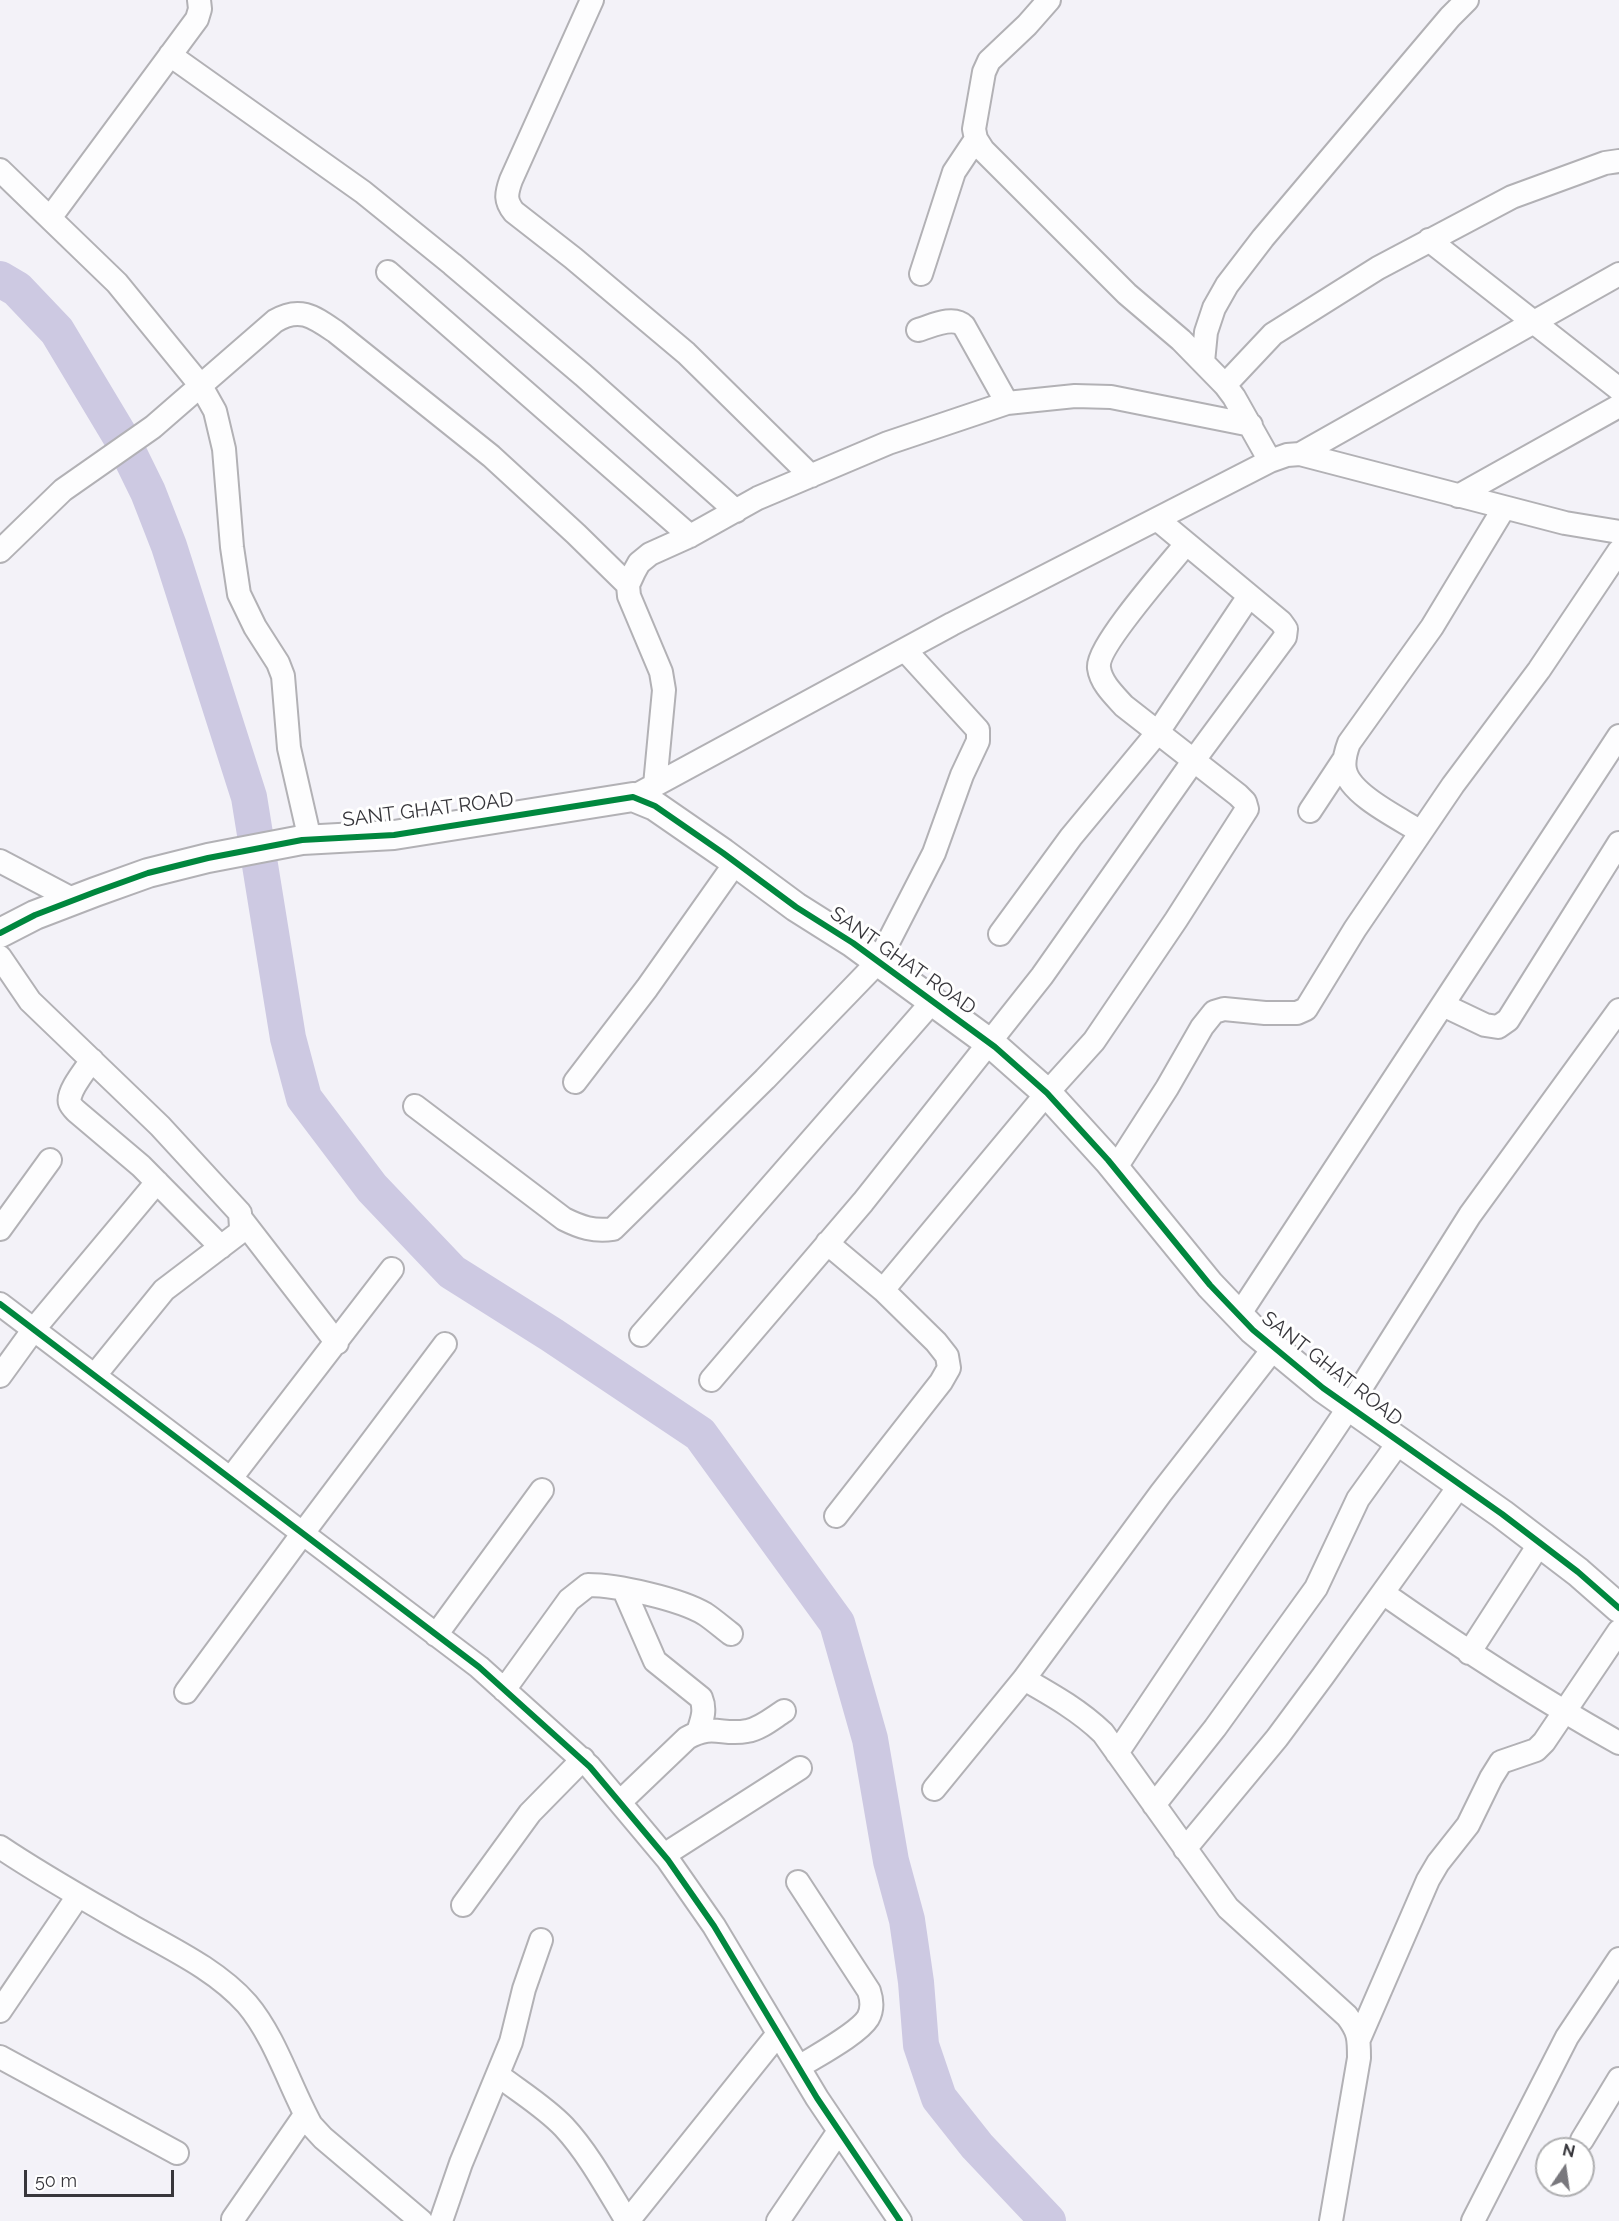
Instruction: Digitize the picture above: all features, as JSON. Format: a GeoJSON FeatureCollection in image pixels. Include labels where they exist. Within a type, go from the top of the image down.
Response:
{"type":"FeatureCollection","features":[{"type":"Feature","properties":{"kind":"street"},"geometry":{"type":"LineString","coordinates":[[50,218],[196,19],[200,9],[199,0]]}},
{"type":"Feature","properties":{"kind":"street"},"geometry":{"type":"LineString","coordinates":[[591,0],[511,180],[506,194],[508,204],[514,212],[573,258],[686,353],[812,476]]}},
{"type":"Feature","properties":{"kind":"street"},"geometry":{"type":"LineString","coordinates":[[1049,0],[1027,25],[989,61],[984,72],[974,129],[976,139],[983,150],[1127,294],[1181,340],[1225,385],[1251,425],[1270,461]]}},
{"type":"Feature","properties":{"kind":"street"},"geometry":{"type":"LineString","coordinates":[[1203,362],[1206,332],[1214,308],[1227,285],[1263,238],[1467,0]]}},
{"type":"Feature","properties":{"kind":"street"},"geometry":{"type":"LineString","coordinates":[[170,55],[363,192],[434,249],[583,375],[736,511]]}},
{"type":"Feature","properties":{"kind":"street"},"geometry":{"type":"LineString","coordinates":[[921,274],[954,172],[976,139]]}},
{"type":"Feature","properties":{"kind":"street"},"geometry":{"type":"LineString","coordinates":[[1225,385],[1273,334],[1378,268],[1512,197],[1605,163],[1619,161]]}},
{"type":"Feature","properties":{"kind":"street"},"geometry":{"type":"LineString","coordinates":[[0,170],[117,283],[201,386],[215,411],[222,440],[239,594],[283,676],[289,748],[306,840]]}},
{"type":"Feature","properties":{"kind":"street"},"geometry":{"type":"LineString","coordinates":[[1429,240],[1619,389]]}},
{"type":"Feature","properties":{"kind":"street"},"geometry":{"type":"LineString","coordinates":[[388,272],[690,536]]}},
{"type":"Feature","properties":{"kind":"street"},"geometry":{"type":"LineString","coordinates":[[644,791],[905,650],[1157,519],[1270,461],[1300,453],[1619,274]]}},
{"type":"Feature","properties":{"kind":"street"},"geometry":{"type":"LineString","coordinates":[[0,551],[63,490],[153,427],[275,321],[287,314],[301,313],[314,318],[336,332],[491,456],[628,585]]}},
{"type":"Feature","properties":{"kind":"street"},"geometry":{"type":"LineString","coordinates":[[918,330],[953,320],[960,322],[1007,403]]}},
{"type":"Feature","properties":{"kind":"street"},"geometry":{"type":"LineString","coordinates":[[644,791],[664,690],[657,660],[629,596],[628,585],[639,563],[650,555],[690,536],[758,498],[888,443],[1007,403],[1075,396],[1111,397],[1251,425]]}},
{"type":"Feature","properties":{"kind":"street"},"geometry":{"type":"LineString","coordinates":[[1458,496],[1619,406]]}},
{"type":"Feature","properties":{"kind":"street"},"geometry":{"type":"LineString","coordinates":[[1300,453],[1565,523],[1619,532]]}},
{"type":"Feature","properties":{"kind":"street"},"geometry":{"type":"LineString","coordinates":[[1421,832],[1360,793],[1351,783],[1345,771],[1345,758],[1349,743],[1432,627],[1504,507]]}},
{"type":"Feature","properties":{"kind":"street"},"geometry":{"type":"LineString","coordinates":[[711,1380],[827,1243],[1042,976],[1194,760],[1285,637],[1286,628],[1281,622],[1157,519]]}},
{"type":"Feature","properties":{"kind":"street"},"geometry":{"type":"LineString","coordinates":[[883,1290],[1047,1093],[1094,1041],[1176,920],[1247,809],[1245,802],[1238,795],[1124,706],[1110,692],[1099,667],[1100,658],[1129,614],[1186,544]]}},
{"type":"Feature","properties":{"kind":"street"},"geometry":{"type":"LineString","coordinates":[[1115,1169],[1167,1088],[1202,1027],[1214,1012],[1231,1009],[1265,1013],[1298,1013],[1306,1009],[1355,928],[1453,785],[1539,670],[1619,551]]}},
{"type":"Feature","properties":{"kind":"street"},"geometry":{"type":"LineString","coordinates":[[1000,934],[1071,837],[1158,732],[1249,597]]}},
{"type":"Feature","properties":{"kind":"street"},"geometry":{"type":"LineString","coordinates":[[415,1106],[564,1219],[582,1228],[601,1231],[613,1229],[765,1079],[878,962],[933,853],[962,775],[978,741],[978,730],[905,650]]}},
{"type":"Feature","properties":{"kind":"street"},"geometry":{"type":"LineString","coordinates":[[1239,1315],[1619,736]]}},
{"type":"Feature","properties":{"kind":"street"},"geometry":{"type":"LineString","coordinates":[[1310,811],[1345,758]]}},
{"type":"Feature","properties":{"kind":"street","name":"SANT GHAT ROAD"},"geometry":{"type":"LineString","coordinates":[[0,933],[35,915],[148,873],[208,858],[306,840],[394,835],[644,791],[655,806],[990,1043],[1047,1093],[1115,1169],[1210,1284],[1274,1347],[1323,1388],[1540,1543],[1619,1608]]}},
{"type":"Feature","properties":{"kind":"street"},"geometry":{"type":"LineString","coordinates":[[1443,1005],[1485,1025],[1498,1027],[1508,1020],[1619,843]]}},
{"type":"Feature","properties":{"kind":"street"},"geometry":{"type":"LineString","coordinates":[[0,861],[74,900]]}},
{"type":"Feature","properties":{"kind":"street"},"geometry":{"type":"LineString","coordinates":[[575,1082],[647,988],[735,862]]}},
{"type":"Feature","properties":{"kind":"street"},"geometry":{"type":"LineString","coordinates":[[0,957],[30,1001],[160,1126],[224,1194],[337,1343]]}},
{"type":"Feature","properties":{"kind":"street"},"geometry":{"type":"LineString","coordinates":[[642,1335],[932,1002]]}},
{"type":"Feature","properties":{"kind":"street"},"geometry":{"type":"LineString","coordinates":[[1117,1753],[1349,1407],[1470,1215],[1619,1010]]}},
{"type":"Feature","properties":{"kind":"street"},"geometry":{"type":"LineString","coordinates":[[92,1060],[69,1096],[70,1103],[76,1112],[125,1151],[221,1247]]}},
{"type":"Feature","properties":{"kind":"street"},"geometry":{"type":"LineString","coordinates":[[0,1229],[50,1160]]}},
{"type":"Feature","properties":{"kind":"street"},"geometry":{"type":"LineString","coordinates":[[0,1376],[34,1329],[157,1182]]}},
{"type":"Feature","properties":{"kind":"street"},"geometry":{"type":"LineString","coordinates":[[95,1375],[164,1290],[239,1233],[242,1220]]}},
{"type":"Feature","properties":{"kind":"street"},"geometry":{"type":"LineString","coordinates":[[827,1243],[883,1290],[936,1342],[947,1356],[949,1368],[941,1382],[836,1516]]}},
{"type":"Feature","properties":{"kind":"street"},"geometry":{"type":"LineString","coordinates":[[231,1478],[392,1269]]}},
{"type":"Feature","properties":{"kind":"street"},"geometry":{"type":"LineString","coordinates":[[0,1304],[479,1667],[582,1760],[664,1855],[714,1926],[798,2067],[900,2221]]}},
{"type":"Feature","properties":{"kind":"street"},"geometry":{"type":"LineString","coordinates":[[186,1692],[446,1344]]}},
{"type":"Feature","properties":{"kind":"street"},"geometry":{"type":"LineString","coordinates":[[934,1789],[1024,1679],[1161,1493],[1274,1347]]}},
{"type":"Feature","properties":{"kind":"street"},"geometry":{"type":"LineString","coordinates":[[1154,1805],[1215,1728],[1316,1588],[1358,1499],[1399,1442]]}},
{"type":"Feature","properties":{"kind":"street"},"geometry":{"type":"LineString","coordinates":[[1185,1849],[1277,1738],[1460,1485]]}},
{"type":"Feature","properties":{"kind":"street"},"geometry":{"type":"LineString","coordinates":[[436,1635],[542,1490]]}},
{"type":"Feature","properties":{"kind":"street"},"geometry":{"type":"LineString","coordinates":[[1469,1653],[1540,1543]]}},
{"type":"Feature","properties":{"kind":"street"},"geometry":{"type":"LineString","coordinates":[[504,1690],[569,1600],[588,1585],[624,1590],[681,1603],[706,1615],[731,1635]]}},
{"type":"Feature","properties":{"kind":"street"},"geometry":{"type":"LineString","coordinates":[[624,1590],[655,1661],[701,1698],[704,1714],[698,1732]]}},
{"type":"Feature","properties":{"kind":"street"},"geometry":{"type":"LineString","coordinates":[[1383,1593],[1469,1653],[1619,1743]]}},
{"type":"Feature","properties":{"kind":"street"},"geometry":{"type":"LineString","coordinates":[[1359,2038],[1428,1880],[1438,1863],[1468,1825],[1501,1762],[1536,1750],[1544,1742],[1619,1631]]}},
{"type":"Feature","properties":{"kind":"street"},"geometry":{"type":"LineString","coordinates":[[1024,1679],[1086,1717],[1103,1733],[1228,1908],[1347,2016],[1356,2028],[1359,2038],[1359,2058],[1330,2221]]}},
{"type":"Feature","properties":{"kind":"street"},"geometry":{"type":"LineString","coordinates":[[620,1802],[687,1738],[707,1730],[747,1731],[784,1711]]}},
{"type":"Feature","properties":{"kind":"street"},"geometry":{"type":"LineString","coordinates":[[463,1905],[530,1813],[582,1760]]}},
{"type":"Feature","properties":{"kind":"street"},"geometry":{"type":"LineString","coordinates":[[664,1855],[800,1767]]}},
{"type":"Feature","properties":{"kind":"street"},"geometry":{"type":"LineString","coordinates":[[0,1846],[44,1876],[190,1959],[224,1982],[246,2004],[262,2025],[311,2125],[323,2138],[421,2221]]}},
{"type":"Feature","properties":{"kind":"street"},"geometry":{"type":"LineString","coordinates":[[798,1882],[869,1991],[872,2000],[867,2020],[858,2029],[798,2067]]}},
{"type":"Feature","properties":{"kind":"street"},"geometry":{"type":"LineString","coordinates":[[0,2011],[78,1896]]}},
{"type":"Feature","properties":{"kind":"street"},"geometry":{"type":"LineString","coordinates":[[441,2221],[461,2163],[510,2042],[524,1989],[542,1940]]}},
{"type":"Feature","properties":{"kind":"street"},"geometry":{"type":"LineString","coordinates":[[1473,2221],[1567,2037],[1619,1959]]}},
{"type":"Feature","properties":{"kind":"street"},"geometry":{"type":"LineString","coordinates":[[498,2075],[544,2109],[564,2128],[580,2147],[627,2221],[778,2034]]}},
{"type":"Feature","properties":{"kind":"street"},"geometry":{"type":"LineString","coordinates":[[0,2057],[177,2153]]}},
{"type":"Feature","properties":{"kind":"street"},"geometry":{"type":"LineString","coordinates":[[1584,2137],[1619,2079]]}},
{"type":"Feature","properties":{"kind":"street"},"geometry":{"type":"LineString","coordinates":[[233,2219],[306,2115]]}},
{"type":"Feature","properties":{"kind":"street"},"geometry":{"type":"LineString","coordinates":[[778,2221],[839,2131]]}},
{"type":"Feature","properties":{"kind":"waterway"},"geometry":{"type":"LineString","coordinates":[[0,279],[17,289],[57,331],[123,441],[148,492],[169,546],[249,797],[288,1038],[304,1098],[372,1188],[452,1272],[552,1335],[700,1434],[837,1623],[870,1739],[891,1861],[907,1920],[916,1982],[921,2045],[939,2098],[977,2146],[1048,2221]]}},
{"type":"Feature","properties":{"kind":"cycle path"},"geometry":{"type":"LineString","coordinates":[[0,933],[35,915],[95,892],[148,873],[208,858],[302,840],[394,835],[633,797],[655,806],[796,907],[853,943],[995,1047],[1047,1093],[1108,1160],[1210,1285],[1253,1330],[1323,1388],[1502,1514],[1578,1572],[1619,1608]]}},
{"type":"Feature","properties":{"kind":"cycle path"},"geometry":{"type":"LineString","coordinates":[[0,1304],[479,1667],[590,1767],[668,1860],[714,1926],[817,2098],[900,2221]]}}]}
